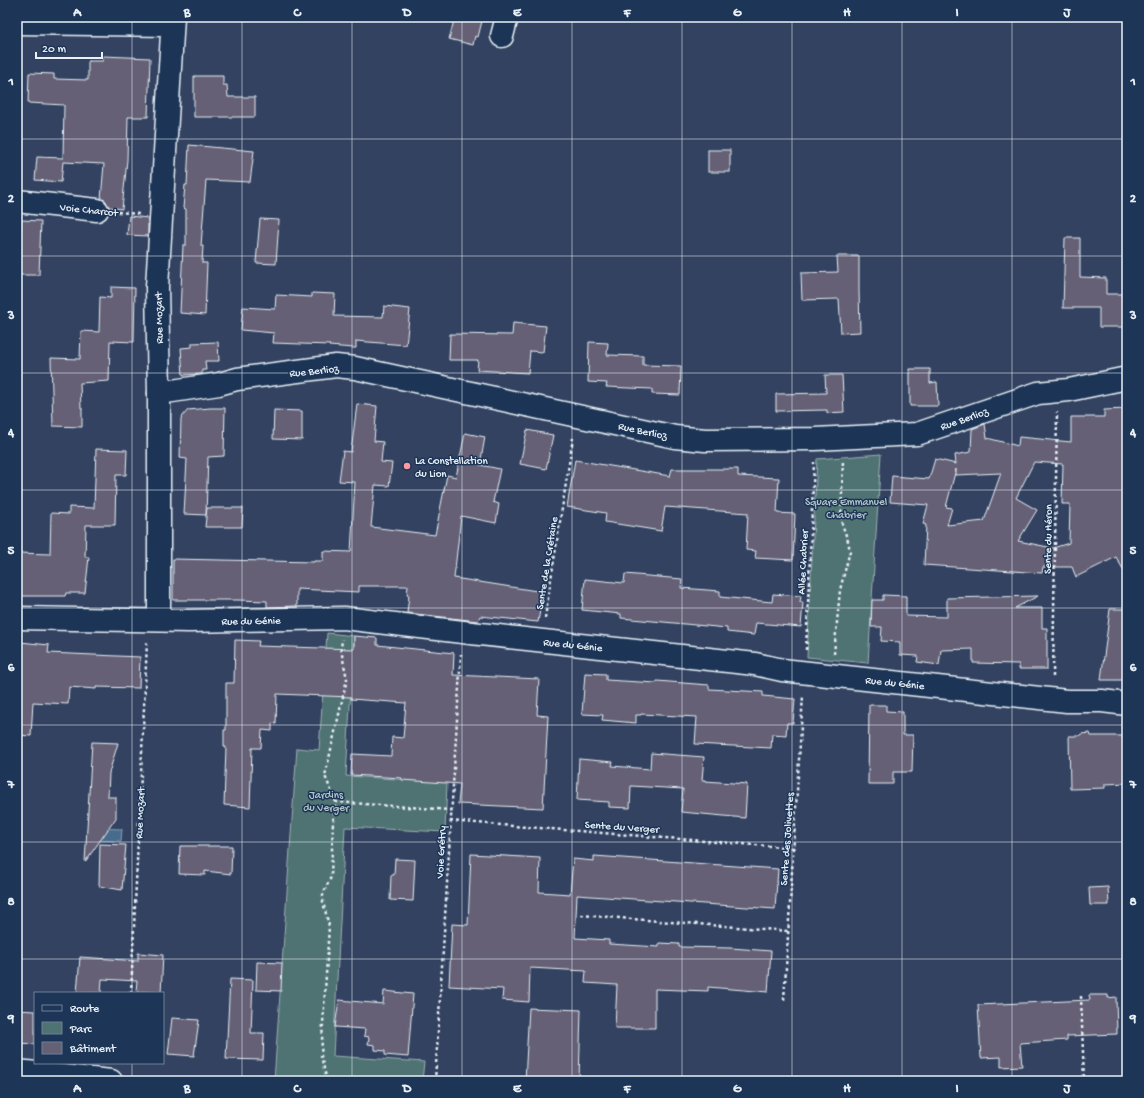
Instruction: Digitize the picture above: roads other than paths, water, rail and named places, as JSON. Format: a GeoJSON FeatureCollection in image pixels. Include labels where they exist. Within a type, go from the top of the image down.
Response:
{"type":"FeatureCollection","features":[{"type":"Feature","properties":{"kind":"street"},"geometry":{"type":"LineString","coordinates":[[17,23],[172,21]]}},
{"type":"Feature","properties":{"kind":"street","name":"Rue Mozart"},"geometry":{"type":"LineString","coordinates":[[159,620],[159,393],[157,288],[172,21]]}},
{"type":"Feature","properties":{"kind":"street","name":"Voie Charcot"},"geometry":{"type":"LineString","coordinates":[[17,201],[97,210]]}},
{"type":"Feature","properties":{"kind":"street","name":"Rue Berlioz"},"geometry":{"type":"LineString","coordinates":[[159,393],[219,384],[237,379],[336,366],[355,368],[689,439],[815,439],[917,434],[1038,393],[1069,390],[1127,378]]}},
{"type":"Feature","properties":{"kind":"street","name":"Rue du Génie"},"geometry":{"type":"LineString","coordinates":[[17,618],[189,621],[344,618],[471,634],[755,664],[782,670],[1073,702],[1102,701],[1127,704]]}},
{"type":"Feature","properties":{"kind":"street"},"geometry":{"type":"LineString","coordinates":[[17,1071],[111,1081]]}},
{"type":"Feature","properties":{"kind":"water"},"geometry":{"type":"Polygon","coordinates":[[[93,828],[122,829],[121,841],[93,840],[93,828]]]}},
{"type":"Feature","properties":{"kind":"place","name":"La Constellation du Lion"},"geometry":{"type":"Point","coordinates":[407,466]}},
{"type":"Feature","properties":{"kind":"park label","name":"Square Emmanuel Chabrier"},"geometry":{"type":"Point","coordinates":[846,507]}},
{"type":"Feature","properties":{"kind":"park label","name":"Jardins du Verger"},"geometry":{"type":"Point","coordinates":[326,800]}}]}
